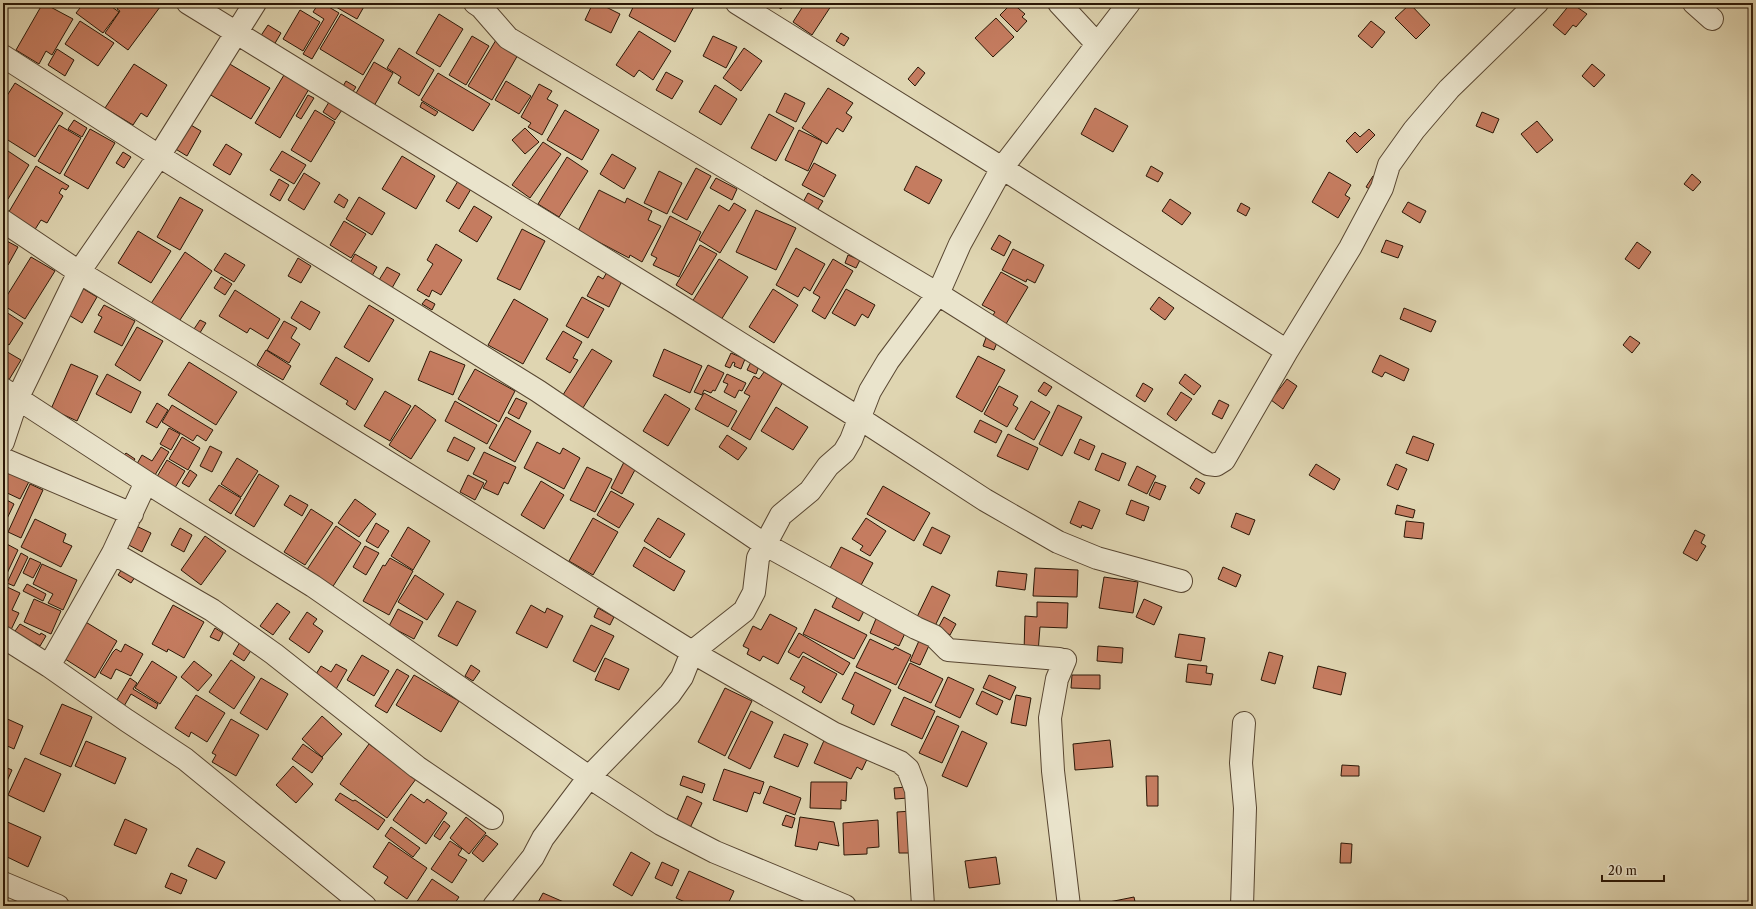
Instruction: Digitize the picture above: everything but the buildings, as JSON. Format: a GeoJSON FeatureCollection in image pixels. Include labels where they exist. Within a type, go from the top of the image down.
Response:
{"type":"FeatureCollection","features":[{"type":"Feature","properties":{"kind":"street"},"geometry":{"type":"LineString","coordinates":[[188,3],[676,303],[859,418],[985,500],[1058,542],[1097,558],[1181,581]]}},
{"type":"Feature","properties":{"kind":"street"},"geometry":{"type":"LineString","coordinates":[[3,442],[10,393],[79,272],[159,156],[256,3]]}},
{"type":"Feature","properties":{"kind":"street"},"geometry":{"type":"LineString","coordinates":[[475,3],[481,7],[508,38],[938,294],[1208,464],[1216,465],[1224,460],[1350,248],[1382,188],[1389,165],[1414,130],[1449,89],[1537,3]]}},
{"type":"Feature","properties":{"kind":"street"},"geometry":{"type":"LineString","coordinates":[[736,3],[1002,168],[1287,352]]}},
{"type":"Feature","properties":{"kind":"street"},"geometry":{"type":"LineString","coordinates":[[1059,3],[1097,44]]}},
{"type":"Feature","properties":{"kind":"street"},"geometry":{"type":"LineString","coordinates":[[494,906],[533,857],[543,838],[589,777],[670,694],[682,677],[692,652],[744,611],[754,592],[758,558],[764,544],[782,515],[810,491],[828,466],[844,452],[851,440],[870,391],[888,361],[938,294],[963,238],[1002,168],[1129,3]]}},
{"type":"Feature","properties":{"kind":"street"},"geometry":{"type":"LineString","coordinates":[[1694,3],[1712,19]]}},
{"type":"Feature","properties":{"kind":"street"},"geometry":{"type":"LineString","coordinates":[[3,56],[159,156],[538,391],[764,544],[916,628],[934,636],[948,650],[1065,660],[1057,679],[1050,718],[1053,771],[1069,906]]}},
{"type":"Feature","properties":{"kind":"street"},"geometry":{"type":"LineString","coordinates":[[3,221],[79,272],[253,378],[692,652],[833,733],[900,762],[908,769],[916,790],[923,906]]}},
{"type":"Feature","properties":{"kind":"street"},"geometry":{"type":"LineString","coordinates":[[10,393],[146,482],[313,586],[589,777],[661,824],[715,852],[845,906]]}},
{"type":"Feature","properties":{"kind":"street"},"geometry":{"type":"LineString","coordinates":[[3,460],[132,514]]}},
{"type":"Feature","properties":{"kind":"street"},"geometry":{"type":"LineString","coordinates":[[49,666],[114,553],[146,482]]}},
{"type":"Feature","properties":{"kind":"street"},"geometry":{"type":"LineString","coordinates":[[114,553],[212,610],[274,654],[418,767],[492,818]]}},
{"type":"Feature","properties":{"kind":"street"},"geometry":{"type":"LineString","coordinates":[[3,637],[49,666],[185,759],[366,906]]}},
{"type":"Feature","properties":{"kind":"street"},"geometry":{"type":"LineString","coordinates":[[1242,906],[1245,808],[1241,763],[1244,722]]}},
{"type":"Feature","properties":{"kind":"street"},"geometry":{"type":"LineString","coordinates":[[3,883],[58,906]]}}]}
